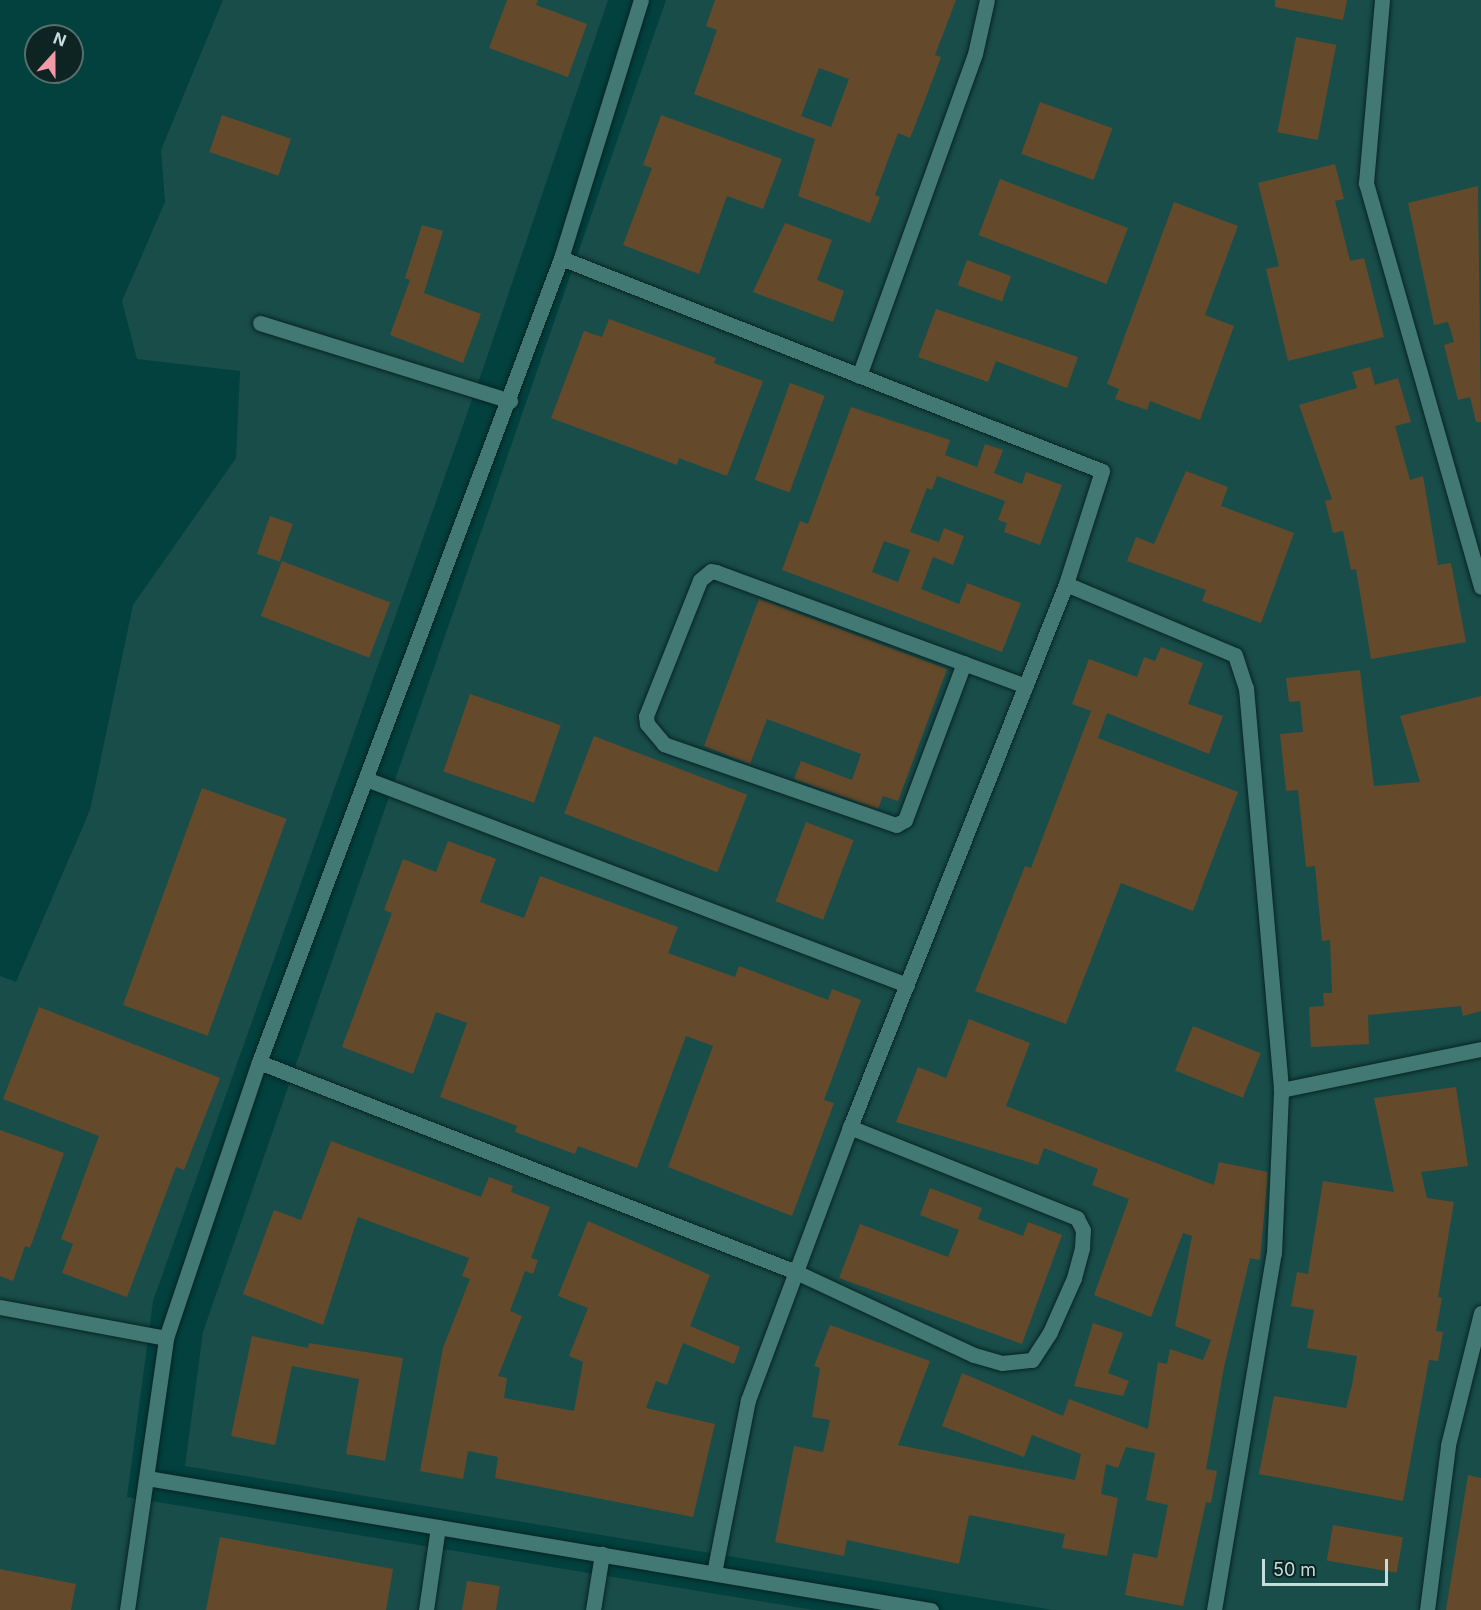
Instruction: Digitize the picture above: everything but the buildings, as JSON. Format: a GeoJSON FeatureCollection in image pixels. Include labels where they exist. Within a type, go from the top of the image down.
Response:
{"type":"FeatureCollection","features":[{"type":"Feature","properties":{"kind":"street"},"geometry":{"type":"LineString","coordinates":[[127,1610],[166,1338],[259,1062],[510,401],[561,258],[641,0]]}},
{"type":"Feature","properties":{"kind":"street"},"geometry":{"type":"LineString","coordinates":[[859,376],[975,54],[987,0]]}},
{"type":"Feature","properties":{"kind":"street"},"geometry":{"type":"LineString","coordinates":[[1382,0],[1366,183],[1481,587]]}},
{"type":"Feature","properties":{"kind":"street"},"geometry":{"type":"LineString","coordinates":[[561,258],[1102,471],[1066,584],[850,1127],[748,1400],[714,1573]]}},
{"type":"Feature","properties":{"kind":"street"},"geometry":{"type":"LineString","coordinates":[[260,323],[510,401]]}},
{"type":"Feature","properties":{"kind":"street"},"geometry":{"type":"LineString","coordinates":[[964,663],[905,820],[896,825],[664,744],[650,732],[646,716],[703,576],[716,572],[760,589],[964,663],[1026,686]]}},
{"type":"Feature","properties":{"kind":"street"},"geometry":{"type":"LineString","coordinates":[[1066,584],[1235,655],[1246,688],[1281,1090],[1274,1253],[1214,1610]]}},
{"type":"Feature","properties":{"kind":"street"},"geometry":{"type":"LineString","coordinates":[[366,779],[907,984]]}},
{"type":"Feature","properties":{"kind":"street"},"geometry":{"type":"LineString","coordinates":[[1281,1090],[1480,1054]]}},
{"type":"Feature","properties":{"kind":"street"},"geometry":{"type":"LineString","coordinates":[[259,1062],[796,1272],[974,1355],[1021,1365],[1040,1350],[1074,1278],[1082,1248],[1083,1230],[1077,1218],[850,1127]]}},
{"type":"Feature","properties":{"kind":"street"},"geometry":{"type":"LineString","coordinates":[[0,1307],[166,1338]]}},
{"type":"Feature","properties":{"kind":"street"},"geometry":{"type":"LineString","coordinates":[[1427,1610],[1448,1445],[1481,1313]]}},
{"type":"Feature","properties":{"kind":"street"},"geometry":{"type":"LineString","coordinates":[[147,1478],[931,1610]]}},
{"type":"Feature","properties":{"kind":"street"},"geometry":{"type":"LineString","coordinates":[[426,1610],[438,1527]]}},
{"type":"Feature","properties":{"kind":"street"},"geometry":{"type":"LineString","coordinates":[[593,1610],[602,1554]]}},
{"type":"Feature","properties":{"kind":"shaded area"},"geometry":{"type":"Polygon","coordinates":[[[223,0],[608,0],[485,363],[153,1301],[127,1497],[814,1610],[0,1610],[0,976],[16,982],[90,810],[133,605],[236,458],[240,371],[137,359],[122,301],[165,202],[161,150],[223,0]]]}},
{"type":"Feature","properties":{"kind":"shaded area"},"geometry":{"type":"Polygon","coordinates":[[[666,0],[1481,0],[1481,1610],[1053,1610],[185,1466],[203,1332],[666,0]]]}}]}
